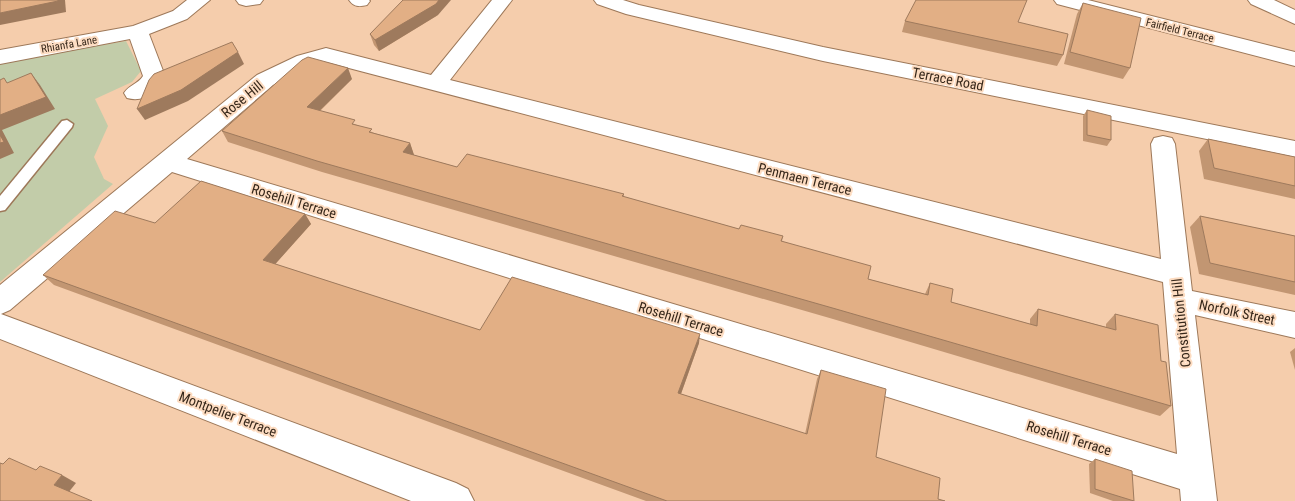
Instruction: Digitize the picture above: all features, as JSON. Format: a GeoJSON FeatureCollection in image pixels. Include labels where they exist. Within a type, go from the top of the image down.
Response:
{"type":"FeatureCollection","features":[{"type":"Feature","properties":{"kind":"street","name":"Rhianfa Lane"},"geometry":{"type":"LineString","coordinates":[[0,56],[138,31],[180,15],[200,0]]}},
{"type":"Feature","properties":{"kind":"street"},"geometry":{"type":"LineString","coordinates":[[246,0],[253,0]]}},
{"type":"Feature","properties":{"kind":"street"},"geometry":{"type":"LineString","coordinates":[[435,84],[502,0]]}},
{"type":"Feature","properties":{"kind":"street","name":"Terrace Road"},"geometry":{"type":"LineString","coordinates":[[604,0],[633,10],[823,54],[1295,149]]}},
{"type":"Feature","properties":{"kind":"street","name":"Fairfield Terrace"},"geometry":{"type":"LineString","coordinates":[[1064,0],[1295,59]]}},
{"type":"Feature","properties":{"kind":"street"},"geometry":{"type":"LineString","coordinates":[[1258,0],[1292,16]]}},
{"type":"Feature","properties":{"kind":"street"},"geometry":{"type":"LineString","coordinates":[[135,93],[149,84],[154,76],[138,31]]}},
{"type":"Feature","properties":{"kind":"street","name":"Rose Hill"},"geometry":{"type":"LineString","coordinates":[[0,302],[265,80],[305,61],[326,55],[435,84]]}},
{"type":"Feature","properties":{"kind":"street","name":"Penmaen Terrace"},"geometry":{"type":"LineString","coordinates":[[435,84],[1178,287]]}},
{"type":"Feature","properties":{"kind":"street","name":"Constitution Hill"},"geometry":{"type":"LineString","coordinates":[[1163,144],[1198,489]]}},
{"type":"Feature","properties":{"kind":"street","name":"Rosehill Terrace"},"geometry":{"type":"LineString","coordinates":[[166,162],[1198,489]]}},
{"type":"Feature","properties":{"kind":"street","name":"Norfolk Street"},"geometry":{"type":"LineString","coordinates":[[1178,287],[1295,325]]}},
{"type":"Feature","properties":{"kind":"street","name":"Montpelier Terrace"},"geometry":{"type":"LineString","coordinates":[[0,326],[456,501]]}},
{"type":"Feature","properties":{"kind":"lane"},"geometry":{"type":"LineString","coordinates":[[0,206],[67,124]]}},
{"type":"Feature","properties":{"kind":"green space"},"geometry":{"type":"Polygon","coordinates":[[[126,41],[141,71],[132,82],[95,99],[108,126],[94,157],[104,179],[113,184],[0,282],[0,62],[126,41]]]}},
{"type":"Feature","properties":{"kind":"building"},"geometry":{"type":"Polygon","coordinates":[[[0,0],[58,0],[58,1],[0,13],[0,0]]]}},
{"type":"Feature","properties":{"kind":"building"},"geometry":{"type":"Polygon","coordinates":[[[403,0],[439,0],[436,4],[375,40],[370,34],[403,0]]]}},
{"type":"Feature","properties":{"kind":"building"},"geometry":{"type":"Polygon","coordinates":[[[916,0],[1027,0],[1018,22],[1068,34],[1063,55],[905,21],[916,0]]]}},
{"type":"Feature","properties":{"kind":"building"},"geometry":{"type":"Polygon","coordinates":[[[1083,3],[1141,18],[1130,68],[1070,52],[1083,3]]]}},
{"type":"Feature","properties":{"kind":"building"},"geometry":{"type":"Polygon","coordinates":[[[232,42],[238,52],[181,90],[137,109],[149,80],[154,74],[232,42]]]}},
{"type":"Feature","properties":{"kind":"building"},"geometry":{"type":"Polygon","coordinates":[[[308,57],[348,68],[307,107],[355,120],[352,124],[372,129],[369,132],[410,143],[403,152],[457,167],[467,154],[624,194],[622,196],[739,229],[741,225],[783,236],[781,241],[871,266],[868,279],[928,295],[930,283],[953,289],[951,302],[1037,326],[1038,309],[1116,330],[1115,314],[1158,325],[1161,361],[1166,362],[1171,406],[317,161],[222,131],[302,60],[308,57]]]}},
{"type":"Feature","properties":{"kind":"building"},"geometry":{"type":"Polygon","coordinates":[[[31,73],[46,97],[0,115],[0,80],[4,78],[7,83],[31,73]]]}},
{"type":"Feature","properties":{"kind":"building"},"geometry":{"type":"Polygon","coordinates":[[[1087,110],[1111,116],[1111,140],[1087,135],[1087,110]]]}},
{"type":"Feature","properties":{"kind":"building"},"geometry":{"type":"Polygon","coordinates":[[[0,135],[4,142],[0,143],[0,135]]]}},
{"type":"Feature","properties":{"kind":"building"},"geometry":{"type":"Polygon","coordinates":[[[1208,139],[1295,157],[1295,186],[1214,168],[1208,139]]]}},
{"type":"Feature","properties":{"kind":"building"},"geometry":{"type":"Polygon","coordinates":[[[201,181],[305,214],[263,260],[480,330],[512,277],[700,334],[678,393],[807,434],[821,370],[886,389],[876,457],[940,478],[938,499],[945,501],[667,501],[43,275],[115,211],[155,223],[201,181]]]}},
{"type":"Feature","properties":{"kind":"building"},"geometry":{"type":"Polygon","coordinates":[[[1200,216],[1295,236],[1295,282],[1210,263],[1200,216]]]}},
{"type":"Feature","properties":{"kind":"building"},"geometry":{"type":"Polygon","coordinates":[[[9,458],[36,470],[40,466],[62,475],[54,485],[92,501],[0,501],[0,463],[3,464],[9,458]]]}},
{"type":"Feature","properties":{"kind":"building"},"geometry":{"type":"Polygon","coordinates":[[[1095,459],[1132,471],[1134,501],[1095,489],[1095,459]]]}}]}
